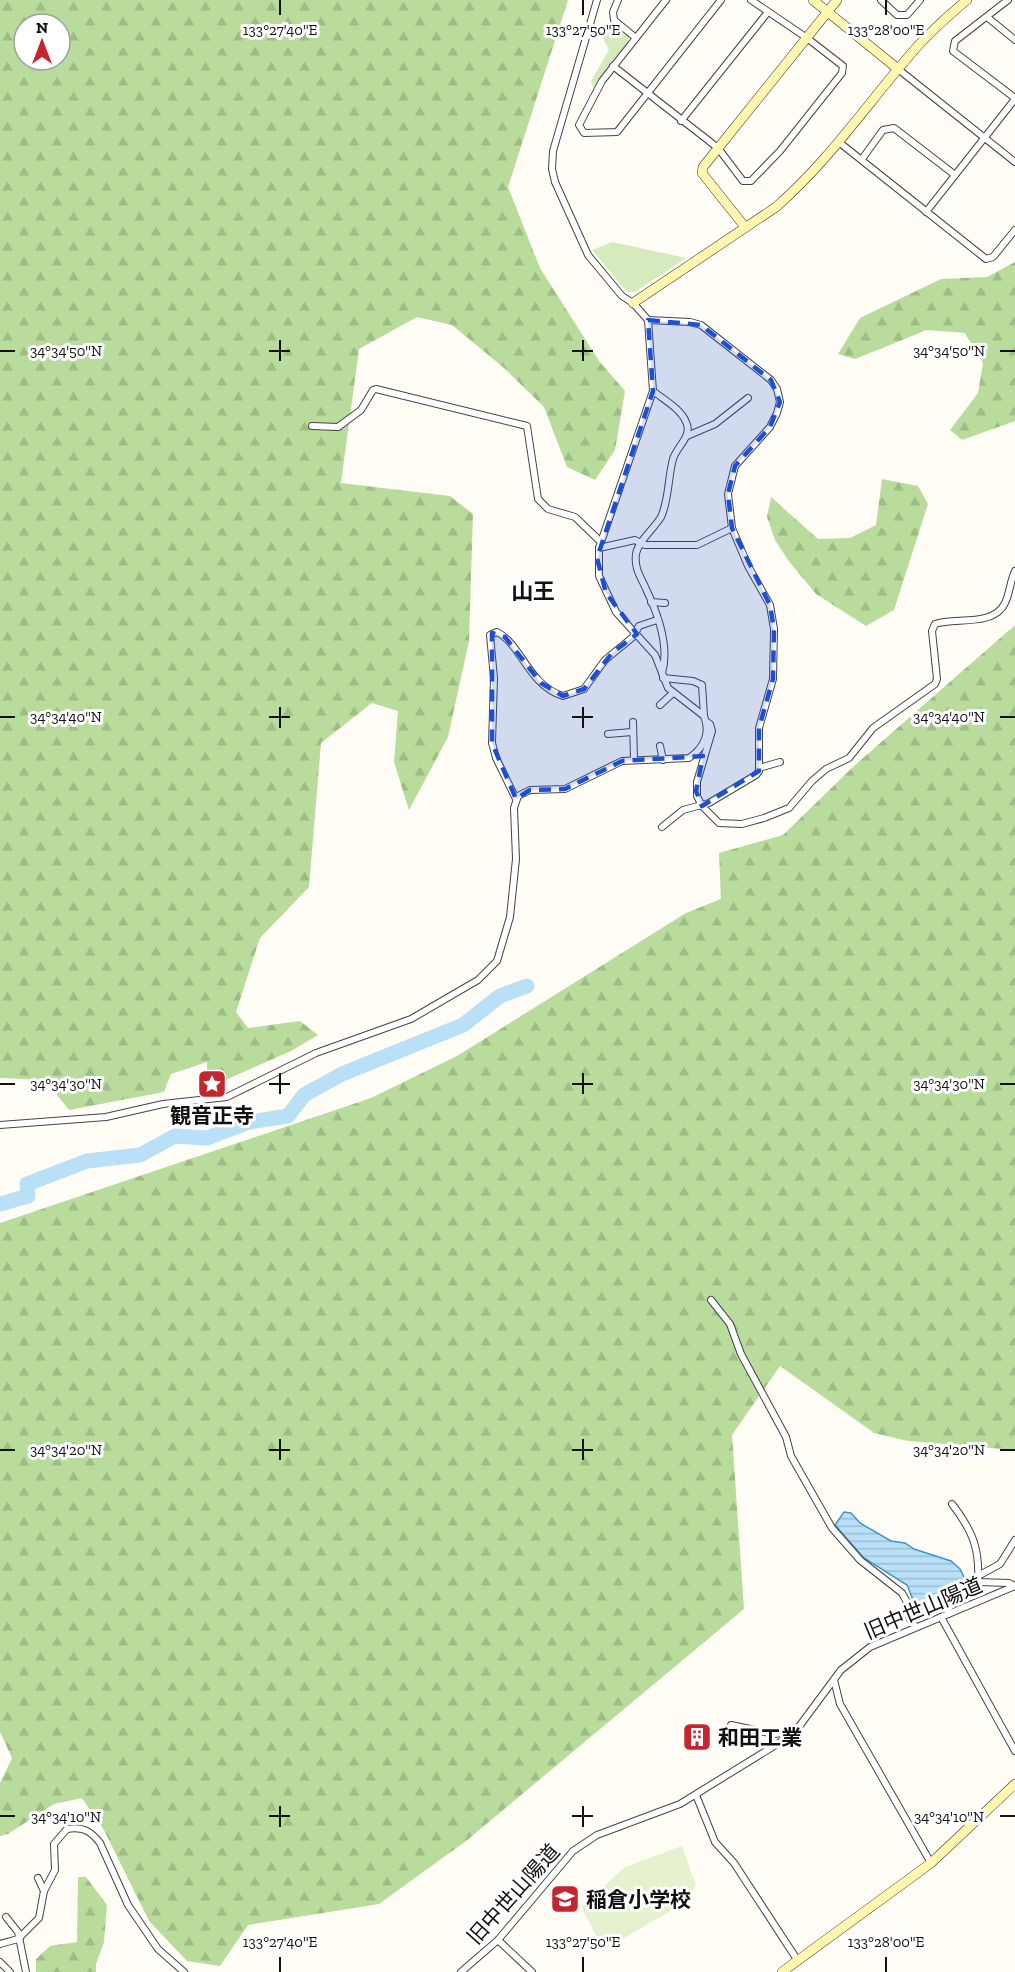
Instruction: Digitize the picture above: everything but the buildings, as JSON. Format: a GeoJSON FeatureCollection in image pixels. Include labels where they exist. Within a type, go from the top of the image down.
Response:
{"type":"FeatureCollection","features":[{"type":"Feature","properties":{"kind":"street"},"geometry":{"type":"LineString","coordinates":[[597,0],[553,151],[552,170],[588,255],[622,296],[633,303],[648,320],[653,391],[600,545],[597,567],[606,593],[616,612],[655,655],[662,676],[673,693],[697,708],[711,724],[712,731],[697,782],[697,796],[702,806],[716,821],[732,825],[765,818],[789,808],[812,781],[826,769],[849,758],[873,728],[935,684],[937,679],[932,631],[935,624],[975,620],[999,611],[1005,604],[1015,571]]}},
{"type":"Feature","properties":{"kind":"street"},"geometry":{"type":"LineString","coordinates":[[618,0],[613,12],[614,20],[636,38]]}},
{"type":"Feature","properties":{"kind":"street"},"geometry":{"type":"LineString","coordinates":[[666,0],[595,92],[579,125],[579,130],[584,133],[616,132],[721,0]]}},
{"type":"Feature","properties":{"kind":"street"},"geometry":{"type":"LineString","coordinates":[[613,66],[718,148],[743,181],[751,181],[780,151],[842,74],[843,66],[751,0]]}},
{"type":"Feature","properties":{"kind":"street"},"geometry":{"type":"LineString","coordinates":[[813,0],[1015,162]]}},
{"type":"Feature","properties":{"kind":"street"},"geometry":{"type":"LineString","coordinates":[[745,228],[702,173],[702,167],[837,0]]}},
{"type":"Feature","properties":{"kind":"street"},"geometry":{"type":"LineString","coordinates":[[880,0],[897,15],[907,15],[920,0]]}},
{"type":"Feature","properties":{"kind":"street"},"geometry":{"type":"LineString","coordinates":[[633,303],[745,228],[797,188],[840,142],[898,69],[937,27],[967,0]]}},
{"type":"Feature","properties":{"kind":"street"},"geometry":{"type":"LineString","coordinates":[[926,212],[1015,98],[953,51],[955,41],[1008,0]]}},
{"type":"Feature","properties":{"kind":"street"},"geometry":{"type":"LineString","coordinates":[[681,121],[768,12]]}},
{"type":"Feature","properties":{"kind":"street"},"geometry":{"type":"LineString","coordinates":[[987,17],[1015,40]]}},
{"type":"Feature","properties":{"kind":"street"},"geometry":{"type":"LineString","coordinates":[[862,159],[883,130],[894,128],[955,175]]}},
{"type":"Feature","properties":{"kind":"street"},"geometry":{"type":"LineString","coordinates":[[840,142],[986,259],[993,257],[1015,230]]}},
{"type":"Feature","properties":{"kind":"street"},"geometry":{"type":"LineString","coordinates":[[648,320],[690,321],[701,325],[771,380],[777,388],[780,402],[770,426],[735,466],[730,478],[728,508],[732,528],[748,566],[770,606],[774,629],[773,679],[759,728],[759,768],[756,775],[702,806],[682,810],[662,827]]}},
{"type":"Feature","properties":{"kind":"street"},"geometry":{"type":"LineString","coordinates":[[312,426],[339,427],[360,410],[372,390],[376,389],[527,426],[538,499],[548,509],[575,517],[600,545]]}},
{"type":"Feature","properties":{"kind":"street"},"geometry":{"type":"LineString","coordinates":[[653,391],[686,420],[687,436]]}},
{"type":"Feature","properties":{"kind":"street"},"geometry":{"type":"LineString","coordinates":[[662,676],[664,640],[651,602],[636,570],[636,554],[662,515],[673,457],[687,436],[715,424],[748,398]]}},
{"type":"Feature","properties":{"kind":"street"},"geometry":{"type":"LineString","coordinates":[[600,545],[635,540],[645,545],[697,545],[732,528]]}},
{"type":"Feature","properties":{"kind":"street"},"geometry":{"type":"LineString","coordinates":[[651,602],[665,603]]}},
{"type":"Feature","properties":{"kind":"street"},"geometry":{"type":"LineString","coordinates":[[0,1125],[106,1117],[163,1104],[227,1097],[316,1053],[411,1019],[478,980],[497,961],[510,917],[516,859],[514,816],[516,799],[496,758],[492,743],[494,678],[490,635],[497,632],[505,637],[525,666],[541,683],[563,696],[584,688],[605,660],[636,633],[639,626],[657,620]]}},
{"type":"Feature","properties":{"kind":"street"},"geometry":{"type":"LineString","coordinates":[[516,799],[530,790],[565,789],[622,761],[689,758],[698,752],[706,736],[706,710],[702,685],[693,681],[662,676]]}},
{"type":"Feature","properties":{"kind":"street"},"geometry":{"type":"LineString","coordinates":[[660,705],[673,693]]}},
{"type":"Feature","properties":{"kind":"street"},"geometry":{"type":"LineString","coordinates":[[633,722],[634,759]]}},
{"type":"Feature","properties":{"kind":"street"},"geometry":{"type":"LineString","coordinates":[[609,734],[632,732]]}},
{"type":"Feature","properties":{"kind":"street"},"geometry":{"type":"LineString","coordinates":[[660,746],[663,760]]}},
{"type":"Feature","properties":{"kind":"street"},"geometry":{"type":"LineString","coordinates":[[759,768],[780,762]]}},
{"type":"Feature","properties":{"kind":"street"},"geometry":{"type":"LineString","coordinates":[[711,1300],[730,1324],[741,1354],[786,1437],[791,1455],[832,1528],[860,1560],[902,1593],[908,1604],[907,1610],[916,1627]]}},
{"type":"Feature","properties":{"kind":"street"},"geometry":{"type":"LineString","coordinates":[[952,1504],[971,1530],[979,1559],[978,1579]]}},
{"type":"Feature","properties":{"kind":"street"},"geometry":{"type":"LineString","coordinates":[[1015,1540],[1000,1564],[964,1591],[948,1609],[945,1616],[1015,1751]]}},
{"type":"Feature","properties":{"kind":"street"},"geometry":{"type":"LineString","coordinates":[[978,1579],[1009,1583],[1015,1586]]}},
{"type":"Feature","properties":{"kind":"street","name":"旧中世山陽道"},"geometry":{"type":"LineString","coordinates":[[461,1972],[498,1940],[573,1851],[597,1836],[667,1809],[696,1795],[795,1732],[841,1670],[870,1647],[1015,1586]]}},
{"type":"Feature","properties":{"kind":"street"},"geometry":{"type":"LineString","coordinates":[[907,1610],[924,1612],[964,1591]]}},
{"type":"Feature","properties":{"kind":"street"},"geometry":{"type":"LineString","coordinates":[[834,1680],[840,1704],[931,1863]]}},
{"type":"Feature","properties":{"kind":"street"},"geometry":{"type":"LineString","coordinates":[[731,1725],[774,1734],[795,1732]]}},
{"type":"Feature","properties":{"kind":"street"},"geometry":{"type":"LineString","coordinates":[[782,1972],[931,1863],[1015,1784]]}},
{"type":"Feature","properties":{"kind":"street"},"geometry":{"type":"LineString","coordinates":[[696,1795],[715,1842],[734,1863],[798,1961]]}},
{"type":"Feature","properties":{"kind":"street"},"geometry":{"type":"LineString","coordinates":[[0,1944],[18,1939],[39,1918],[45,1891],[55,1870],[54,1844],[67,1829],[80,1828],[89,1832],[100,1843],[121,1893],[158,1949],[184,1972]]}},
{"type":"Feature","properties":{"kind":"street"},"geometry":{"type":"LineString","coordinates":[[38,1878],[45,1891]]}},
{"type":"Feature","properties":{"kind":"street"},"geometry":{"type":"LineString","coordinates":[[6,1917],[16,1928],[26,1972]]}},
{"type":"Feature","properties":{"kind":"street"},"geometry":{"type":"LineString","coordinates":[[498,1940],[532,1972]]}},
{"type":"Feature","properties":{"kind":"street"},"geometry":{"type":"LineString","coordinates":[[0,1962],[10,1972]]}},
{"type":"Feature","properties":{"kind":"highlighted area"},"geometry":{"type":"Polygon","coordinates":[[[648,320],[701,325],[771,380],[780,402],[770,427],[735,466],[728,494],[732,528],[770,605],[774,629],[773,679],[759,728],[759,771],[702,806],[696,791],[703,756],[622,761],[565,789],[530,790],[516,799],[492,743],[492,633],[505,637],[541,683],[563,696],[584,689],[612,653],[637,634],[606,593],[597,558],[653,391],[648,320]]]}},
{"type":"Feature","properties":{"kind":"green space"},"geometry":{"type":"Polygon","coordinates":[[[0,0],[568,0],[508,187],[540,268],[599,361],[625,391],[615,450],[595,480],[567,467],[544,407],[504,368],[452,325],[417,317],[359,349],[341,483],[450,496],[473,514],[469,641],[448,737],[409,810],[394,762],[398,711],[372,703],[321,743],[309,887],[260,938],[236,1012],[248,1028],[300,1021],[318,1035],[291,1051],[207,1088],[207,1062],[171,1074],[164,1092],[69,1110],[45,1080],[0,1078],[0,0]]]}},
{"type":"Feature","properties":{"kind":"green space"},"geometry":{"type":"Polygon","coordinates":[[[615,28],[628,36],[628,42],[593,88],[591,81],[609,50],[603,38],[608,30],[615,28]]]}},
{"type":"Feature","properties":{"kind":"green space"},"geometry":{"type":"Polygon","coordinates":[[[612,242],[686,258],[635,292],[627,292],[592,250],[612,242]]]}},
{"type":"Feature","properties":{"kind":"green space"},"geometry":{"type":"Polygon","coordinates":[[[1015,262],[1015,421],[962,440],[950,430],[978,393],[983,363],[965,333],[927,330],[855,359],[838,354],[860,318],[941,279],[987,277],[1015,262]]]}},
{"type":"Feature","properties":{"kind":"green space"},"geometry":{"type":"Polygon","coordinates":[[[882,479],[918,486],[928,504],[894,610],[866,626],[816,594],[775,540],[767,517],[771,497],[818,539],[850,538],[876,525],[882,479]]]}},
{"type":"Feature","properties":{"kind":"green space"},"geometry":{"type":"Polygon","coordinates":[[[1015,625],[1015,1450],[908,1441],[874,1433],[780,1366],[732,1435],[744,1609],[466,1841],[379,1904],[248,1925],[220,1966],[187,1961],[149,1921],[104,1830],[82,1798],[54,1804],[8,1834],[0,1836],[0,1783],[12,1758],[0,1732],[0,1223],[371,1098],[457,1056],[686,913],[721,899],[719,853],[783,835],[854,766],[1015,625]]]}},
{"type":"Feature","properties":{"kind":"green space"},"geometry":{"type":"Polygon","coordinates":[[[682,1846],[696,1885],[689,1900],[604,1950],[581,1907],[625,1867],[682,1846]]]}},
{"type":"Feature","properties":{"kind":"green space"},"geometry":{"type":"Polygon","coordinates":[[[78,1877],[86,1877],[107,1905],[104,1942],[96,1964],[96,1972],[36,1972],[36,1959],[50,1946],[77,1942],[78,1877]]]}},
{"type":"Feature","properties":{"kind":"water"},"geometry":{"type":"Polygon","coordinates":[[[844,1512],[851,1513],[860,1523],[891,1541],[905,1543],[914,1549],[951,1561],[960,1569],[966,1581],[944,1599],[930,1605],[916,1607],[907,1585],[864,1558],[835,1525],[844,1512]]]}},
{"type":"Feature","properties":{"kind":"waterway"},"geometry":{"type":"LineString","coordinates":[[0,1204],[28,1196],[27,1184],[87,1161],[140,1155],[175,1136],[207,1138],[249,1122],[288,1116],[304,1095],[342,1074],[463,1025],[500,996],[527,986]]}},
{"type":"Feature","properties":{"kind":"place","name":"観音正寺"},"geometry":{"type":"Point","coordinates":[212,1084]}},
{"type":"Feature","properties":{"kind":"place","name":"和田工業"},"geometry":{"type":"Point","coordinates":[697,1737]}},
{"type":"Feature","properties":{"kind":"place","name":"稲倉小学校"},"geometry":{"type":"Point","coordinates":[565,1899]}},
{"type":"Feature","properties":{"kind":"district","name":"山王"},"geometry":{"type":"Point","coordinates":[533,591]}}]}
